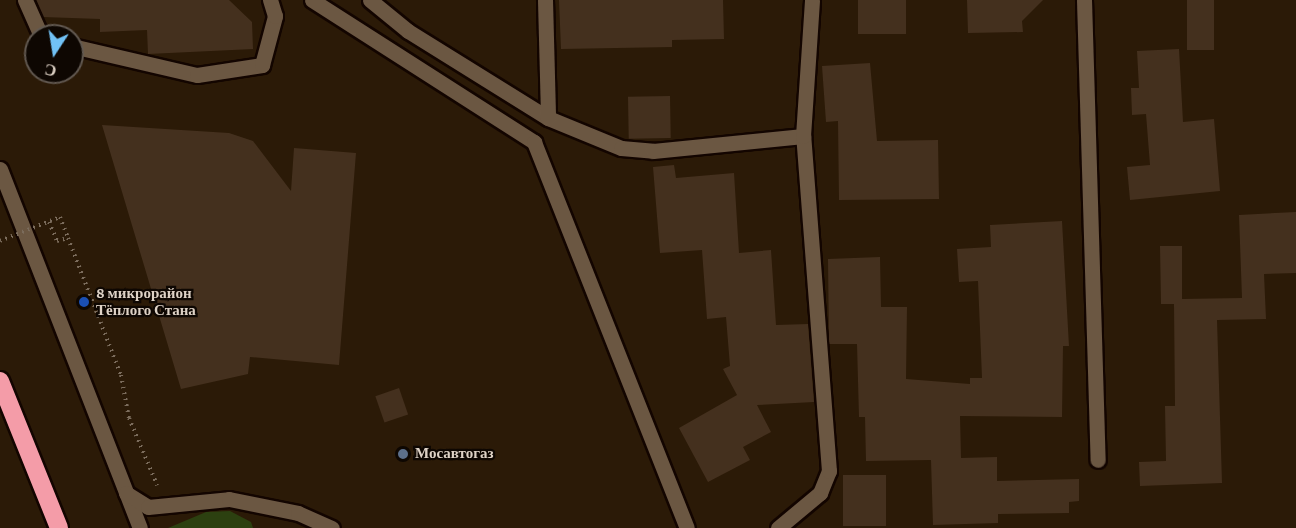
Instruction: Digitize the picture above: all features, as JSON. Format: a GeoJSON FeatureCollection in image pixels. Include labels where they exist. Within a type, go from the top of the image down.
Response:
{"type":"FeatureCollection","features":[{"type":"Feature","properties":{"kind":"highway"},"geometry":{"type":"LineString","coordinates":[[0,381],[59,528]]}},
{"type":"Feature","properties":{"kind":"street"},"geometry":{"type":"LineString","coordinates":[[25,0],[36,24]]}},
{"type":"Feature","properties":{"kind":"street"},"geometry":{"type":"LineString","coordinates":[[84,49],[197,75],[261,65],[275,16],[270,0]]}},
{"type":"Feature","properties":{"kind":"street"},"geometry":{"type":"LineString","coordinates":[[312,0],[534,142],[687,528]]}},
{"type":"Feature","properties":{"kind":"street"},"geometry":{"type":"LineString","coordinates":[[370,0],[408,30],[548,118],[621,148],[653,151],[803,136]]}},
{"type":"Feature","properties":{"kind":"street"},"geometry":{"type":"LineString","coordinates":[[545,0],[548,118]]}},
{"type":"Feature","properties":{"kind":"street"},"geometry":{"type":"LineString","coordinates":[[778,528],[820,494],[829,471],[803,136],[812,0]]}},
{"type":"Feature","properties":{"kind":"street"},"geometry":{"type":"LineString","coordinates":[[1084,0],[1098,460]]}},
{"type":"Feature","properties":{"kind":"street"},"geometry":{"type":"LineString","coordinates":[[0,169],[140,528]]}},
{"type":"Feature","properties":{"kind":"street"},"geometry":{"type":"LineString","coordinates":[[126,493],[148,507],[166,508],[229,499],[298,513],[332,528]]}},
{"type":"Feature","properties":{"kind":"path"},"geometry":{"type":"LineString","coordinates":[[0,241],[60,218],[121,375],[129,418],[166,508]]}},
{"type":"Feature","properties":{"kind":"path"},"geometry":{"type":"LineString","coordinates":[[48,222],[57,241],[68,238]]}},
{"type":"Feature","properties":{"kind":"green space"},"geometry":{"type":"Polygon","coordinates":[[[230,511],[251,522],[253,528],[168,528],[206,512],[230,511]]]}},
{"type":"Feature","properties":{"kind":"building"},"geometry":{"type":"Polygon","coordinates":[[[36,0],[229,0],[252,22],[253,49],[148,54],[147,30],[100,32],[100,19],[43,17],[36,0]]]}},
{"type":"Feature","properties":{"kind":"building"},"geometry":{"type":"Polygon","coordinates":[[[559,0],[723,0],[724,39],[672,40],[672,47],[561,49],[559,0]]]}},
{"type":"Feature","properties":{"kind":"building"},"geometry":{"type":"Polygon","coordinates":[[[858,0],[906,0],[906,34],[858,34],[858,0]]]}},
{"type":"Feature","properties":{"kind":"building"},"geometry":{"type":"Polygon","coordinates":[[[967,0],[1043,0],[1022,21],[1023,32],[968,33],[967,0]]]}},
{"type":"Feature","properties":{"kind":"building"},"geometry":{"type":"Polygon","coordinates":[[[1187,0],[1214,0],[1214,50],[1187,50],[1187,0]]]}},
{"type":"Feature","properties":{"kind":"building"},"geometry":{"type":"Polygon","coordinates":[[[1179,49],[1183,122],[1214,119],[1220,191],[1130,200],[1127,167],[1150,165],[1146,114],[1132,115],[1131,88],[1139,88],[1137,51],[1179,49]]]}},
{"type":"Feature","properties":{"kind":"building"},"geometry":{"type":"Polygon","coordinates":[[[870,63],[877,141],[938,140],[939,199],[839,200],[838,121],[826,122],[822,66],[870,63]]]}},
{"type":"Feature","properties":{"kind":"building"},"geometry":{"type":"Polygon","coordinates":[[[670,96],[671,138],[629,139],[628,97],[670,96]]]}},
{"type":"Feature","properties":{"kind":"building"},"geometry":{"type":"Polygon","coordinates":[[[102,125],[229,133],[253,141],[291,191],[294,148],[356,153],[339,365],[250,357],[248,374],[181,389],[102,125]]]}},
{"type":"Feature","properties":{"kind":"building"},"geometry":{"type":"Polygon","coordinates":[[[674,165],[676,178],[734,173],[739,253],[771,250],[776,325],[808,324],[814,402],[757,405],[771,432],[743,447],[750,460],[708,482],[679,428],[737,395],[723,369],[730,366],[726,317],[707,319],[702,250],[660,253],[653,167],[674,165]]]}},
{"type":"Feature","properties":{"kind":"building"},"geometry":{"type":"Polygon","coordinates":[[[1296,212],[1296,273],[1264,274],[1266,319],[1217,320],[1222,483],[1140,486],[1139,462],[1166,461],[1165,406],[1175,406],[1174,304],[1161,304],[1160,246],[1182,246],[1182,299],[1242,298],[1239,215],[1296,212]]]}},
{"type":"Feature","properties":{"kind":"building"},"geometry":{"type":"Polygon","coordinates":[[[1062,221],[1069,346],[1063,346],[1062,417],[960,416],[961,458],[997,457],[997,481],[1079,479],[1079,501],[1069,502],[1069,513],[998,514],[998,523],[933,525],[931,460],[866,461],[865,417],[859,417],[857,344],[829,344],[828,259],[880,257],[881,307],[907,307],[906,379],[970,384],[970,378],[982,378],[978,281],[959,282],[957,249],[991,247],[990,225],[1062,221]]]}},
{"type":"Feature","properties":{"kind":"building"},"geometry":{"type":"Polygon","coordinates":[[[399,388],[408,414],[384,423],[375,396],[399,388]]]}},
{"type":"Feature","properties":{"kind":"building"},"geometry":{"type":"Polygon","coordinates":[[[843,475],[886,475],[886,526],[843,526],[843,475]]]}},
{"type":"Feature","properties":{"kind":"place","name":"8 микрорайон Тёплого Стана"},"geometry":{"type":"Point","coordinates":[84,302]}},
{"type":"Feature","properties":{"kind":"place","name":"Мосавтогаз"},"geometry":{"type":"Point","coordinates":[403,454]}}]}
